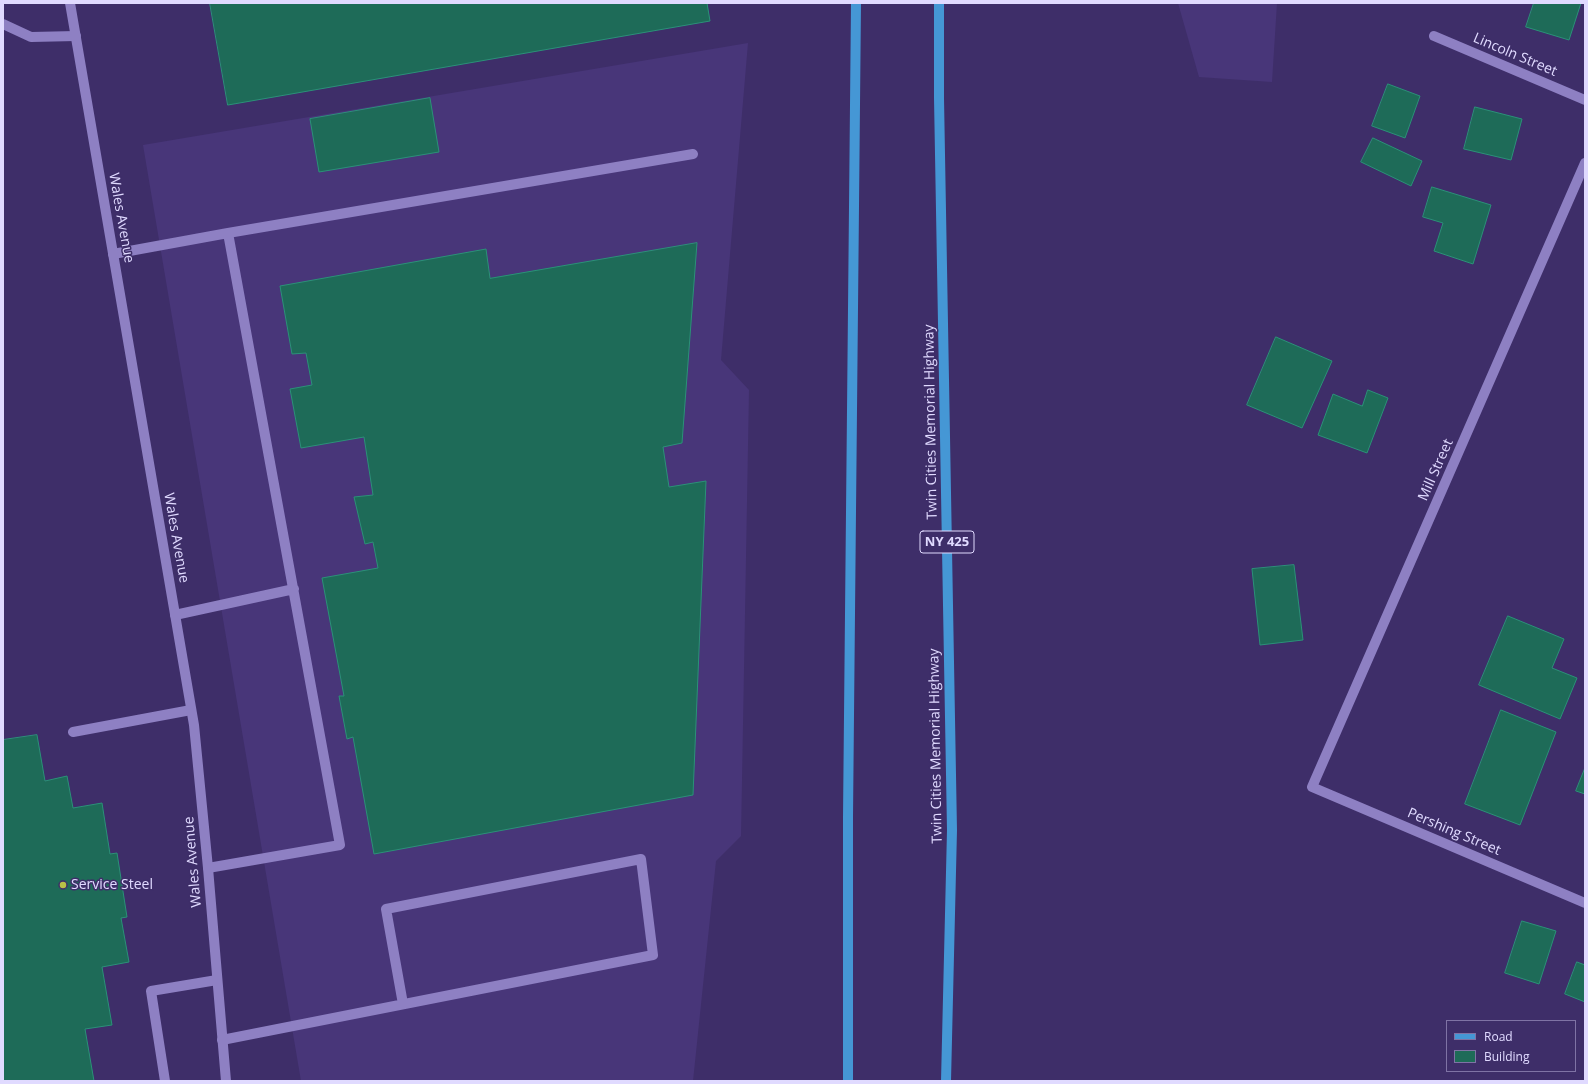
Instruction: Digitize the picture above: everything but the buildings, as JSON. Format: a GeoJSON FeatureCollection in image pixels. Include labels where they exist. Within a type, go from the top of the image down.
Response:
{"type":"FeatureCollection","features":[{"type":"Feature","properties":{"kind":"main road"},"geometry":{"type":"LineString","coordinates":[[848,1081],[848,816],[856,3]]}},
{"type":"Feature","properties":{"kind":"main road","name":"Twin Cities Memorial Highway"},"geometry":{"type":"LineString","coordinates":[[939,3],[939,114],[952,830],[946,1081]]}},
{"type":"Feature","properties":{"kind":"street","name":"Wales Avenue"},"geometry":{"type":"LineString","coordinates":[[70,3],[194,725],[226,1081]]}},
{"type":"Feature","properties":{"kind":"street"},"geometry":{"type":"LineString","coordinates":[[3,24],[31,36],[76,36]]}},
{"type":"Feature","properties":{"kind":"street","name":"Lincoln Street"},"geometry":{"type":"LineString","coordinates":[[1434,36],[1585,100]]}},
{"type":"Feature","properties":{"kind":"street"},"geometry":{"type":"LineString","coordinates":[[113,254],[693,154]]}},
{"type":"Feature","properties":{"kind":"street","name":"Mill Street"},"geometry":{"type":"LineString","coordinates":[[1312,787],[1585,163]]}},
{"type":"Feature","properties":{"kind":"street"},"geometry":{"type":"LineString","coordinates":[[208,868],[340,845],[228,233]]}},
{"type":"Feature","properties":{"kind":"street"},"geometry":{"type":"LineString","coordinates":[[175,615],[294,590]]}},
{"type":"Feature","properties":{"kind":"street"},"geometry":{"type":"LineString","coordinates":[[73,732],[191,710]]}},
{"type":"Feature","properties":{"kind":"street","name":"Pershing Street"},"geometry":{"type":"LineString","coordinates":[[1312,787],[1585,903]]}},
{"type":"Feature","properties":{"kind":"street"},"geometry":{"type":"LineString","coordinates":[[222,1040],[653,955],[641,859],[386,910],[403,1004]]}},
{"type":"Feature","properties":{"kind":"street"},"geometry":{"type":"LineString","coordinates":[[165,1081],[151,991],[217,980]]}},
{"type":"Feature","properties":{"kind":"shaded area"},"geometry":{"type":"Polygon","coordinates":[[[1178,3],[1277,3],[1272,82],[1199,77],[1178,3]]]}},
{"type":"Feature","properties":{"kind":"shaded area"},"geometry":{"type":"Polygon","coordinates":[[[748,43],[721,360],[749,390],[741,836],[716,861],[693,1081],[301,1081],[143,145],[748,43]]]}},
{"type":"Feature","properties":{"kind":"place","name":"Service Steel"},"geometry":{"type":"Point","coordinates":[63,885]}}]}
